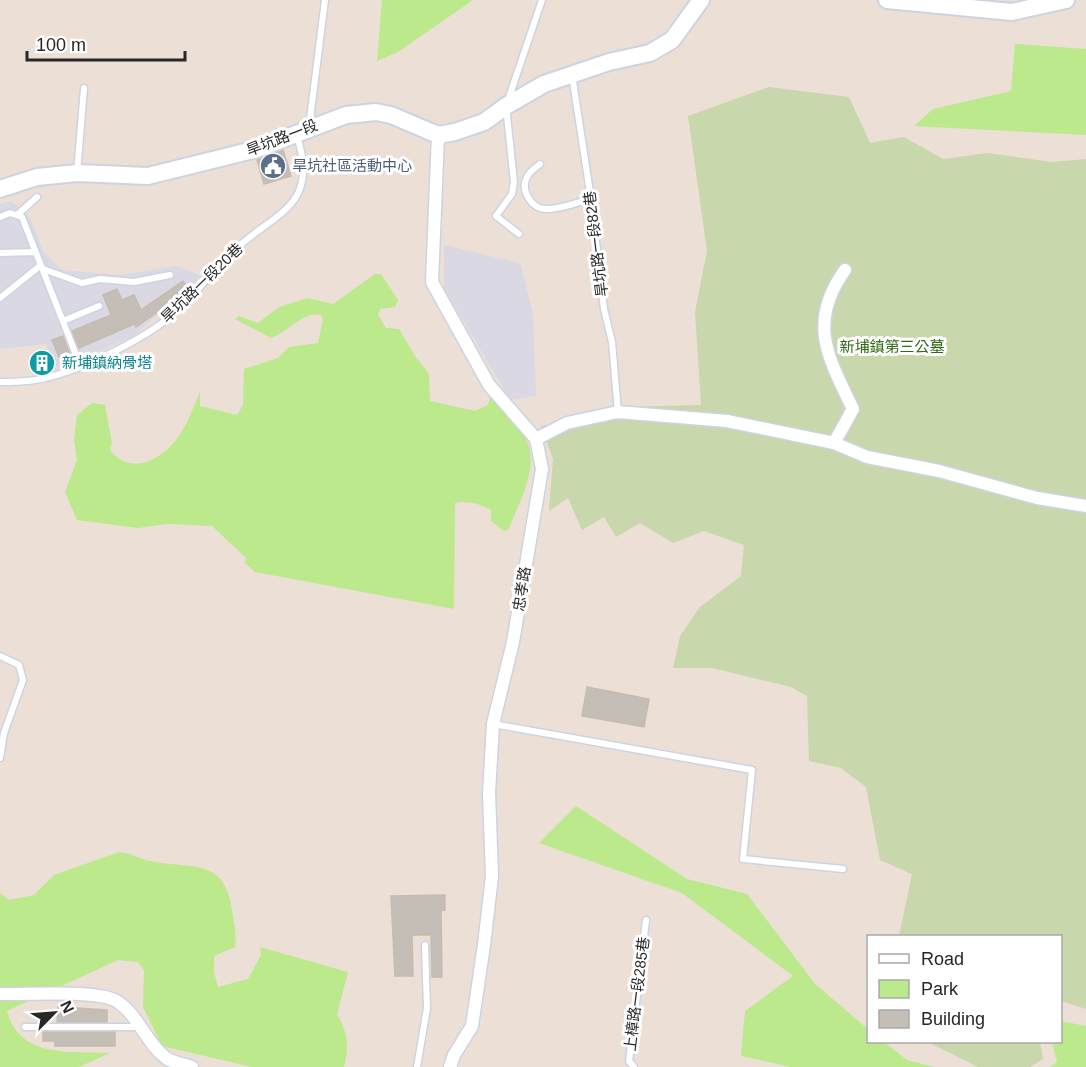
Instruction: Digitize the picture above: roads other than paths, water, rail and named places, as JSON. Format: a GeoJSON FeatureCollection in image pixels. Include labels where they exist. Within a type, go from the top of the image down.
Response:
{"type":"FeatureCollection","features":[{"type":"Feature","properties":{"kind":"street"},"geometry":{"type":"LineString","coordinates":[[438,135],[484,122],[544,84],[609,62],[650,53],[672,40],[701,0]]}},
{"type":"Feature","properties":{"kind":"street"},"geometry":{"type":"LineString","coordinates":[[887,0],[1012,12],[1066,0]]}},
{"type":"Feature","properties":{"kind":"street","name":"旱坑路一段"},"geometry":{"type":"LineString","coordinates":[[0,189],[37,177],[77,173],[148,176],[257,149],[346,115],[376,112],[391,115],[438,135]]}},
{"type":"Feature","properties":{"kind":"street","name":"忠孝路"},"geometry":{"type":"LineString","coordinates":[[438,135],[432,282],[489,385],[536,439],[542,469],[513,642],[493,724],[489,793],[492,876],[472,1026],[454,1055],[450,1067]]}},
{"type":"Feature","properties":{"kind":"street"},"geometry":{"type":"LineString","coordinates":[[834,443],[853,409],[826,351],[823,321],[831,289],[845,270]]}},
{"type":"Feature","properties":{"kind":"street"},"geometry":{"type":"LineString","coordinates":[[536,439],[567,423],[618,412],[727,421],[834,443],[867,457],[939,471],[1037,498],[1086,506]]}},
{"type":"Feature","properties":{"kind":"street"},"geometry":{"type":"LineString","coordinates":[[0,994],[101,995],[117,1000],[141,1027],[157,1050],[168,1059],[192,1067]]}},
{"type":"Feature","properties":{"kind":"lane"},"geometry":{"type":"LineString","coordinates":[[302,130],[325,0]]}},
{"type":"Feature","properties":{"kind":"lane"},"geometry":{"type":"LineString","coordinates":[[519,234],[496,216],[512,194],[514,182],[506,106],[542,0]]}},
{"type":"Feature","properties":{"kind":"lane","name":"旱坑路一段82巷"},"geometry":{"type":"LineString","coordinates":[[572,75],[591,199],[604,309],[612,342],[618,412]]}},
{"type":"Feature","properties":{"kind":"lane"},"geometry":{"type":"LineString","coordinates":[[77,173],[84,88]]}},
{"type":"Feature","properties":{"kind":"lane","name":"旱坑路一段20巷"},"geometry":{"type":"LineString","coordinates":[[0,382],[44,379],[80,365],[128,344],[161,325],[179,310],[230,254],[287,208],[297,196],[305,179],[302,130]]}},
{"type":"Feature","properties":{"kind":"lane"},"geometry":{"type":"LineString","coordinates":[[540,164],[527,176],[525,186],[530,200],[536,206],[546,209],[591,199]]}},
{"type":"Feature","properties":{"kind":"lane"},"geometry":{"type":"LineString","coordinates":[[17,215],[37,197]]}},
{"type":"Feature","properties":{"kind":"lane"},"geometry":{"type":"LineString","coordinates":[[0,217],[10,213],[22,217],[80,365]]}},
{"type":"Feature","properties":{"kind":"lane"},"geometry":{"type":"LineString","coordinates":[[0,253],[36,252]]}},
{"type":"Feature","properties":{"kind":"lane"},"geometry":{"type":"LineString","coordinates":[[42,267],[82,283],[100,279],[134,282],[170,275]]}},
{"type":"Feature","properties":{"kind":"lane"},"geometry":{"type":"LineString","coordinates":[[0,298],[42,267]]}},
{"type":"Feature","properties":{"kind":"lane"},"geometry":{"type":"LineString","coordinates":[[63,321],[99,306]]}},
{"type":"Feature","properties":{"kind":"lane"},"geometry":{"type":"LineString","coordinates":[[0,657],[19,665],[23,680],[4,734],[0,758]]}},
{"type":"Feature","properties":{"kind":"lane"},"geometry":{"type":"LineString","coordinates":[[493,724],[752,770],[743,859],[843,869]]}},
{"type":"Feature","properties":{"kind":"lane","name":"上樟路一段285巷"},"geometry":{"type":"LineString","coordinates":[[634,1067],[629,1061],[646,920]]}},
{"type":"Feature","properties":{"kind":"lane"},"geometry":{"type":"LineString","coordinates":[[417,1067],[427,1008],[425,945]]}},
{"type":"Feature","properties":{"kind":"lane"},"geometry":{"type":"LineString","coordinates":[[25,1027],[141,1027]]}},
{"type":"Feature","properties":{"kind":"place","name":"旱坑社區活動中心"},"geometry":{"type":"Point","coordinates":[273,166]}},
{"type":"Feature","properties":{"kind":"place","name":"新埔鎮納骨塔"},"geometry":{"type":"Point","coordinates":[42,363]}},
{"type":"Feature","properties":{"kind":"park label","name":"新埔鎮第三公墓"},"geometry":{"type":"Point","coordinates":[892,347]}}]}
